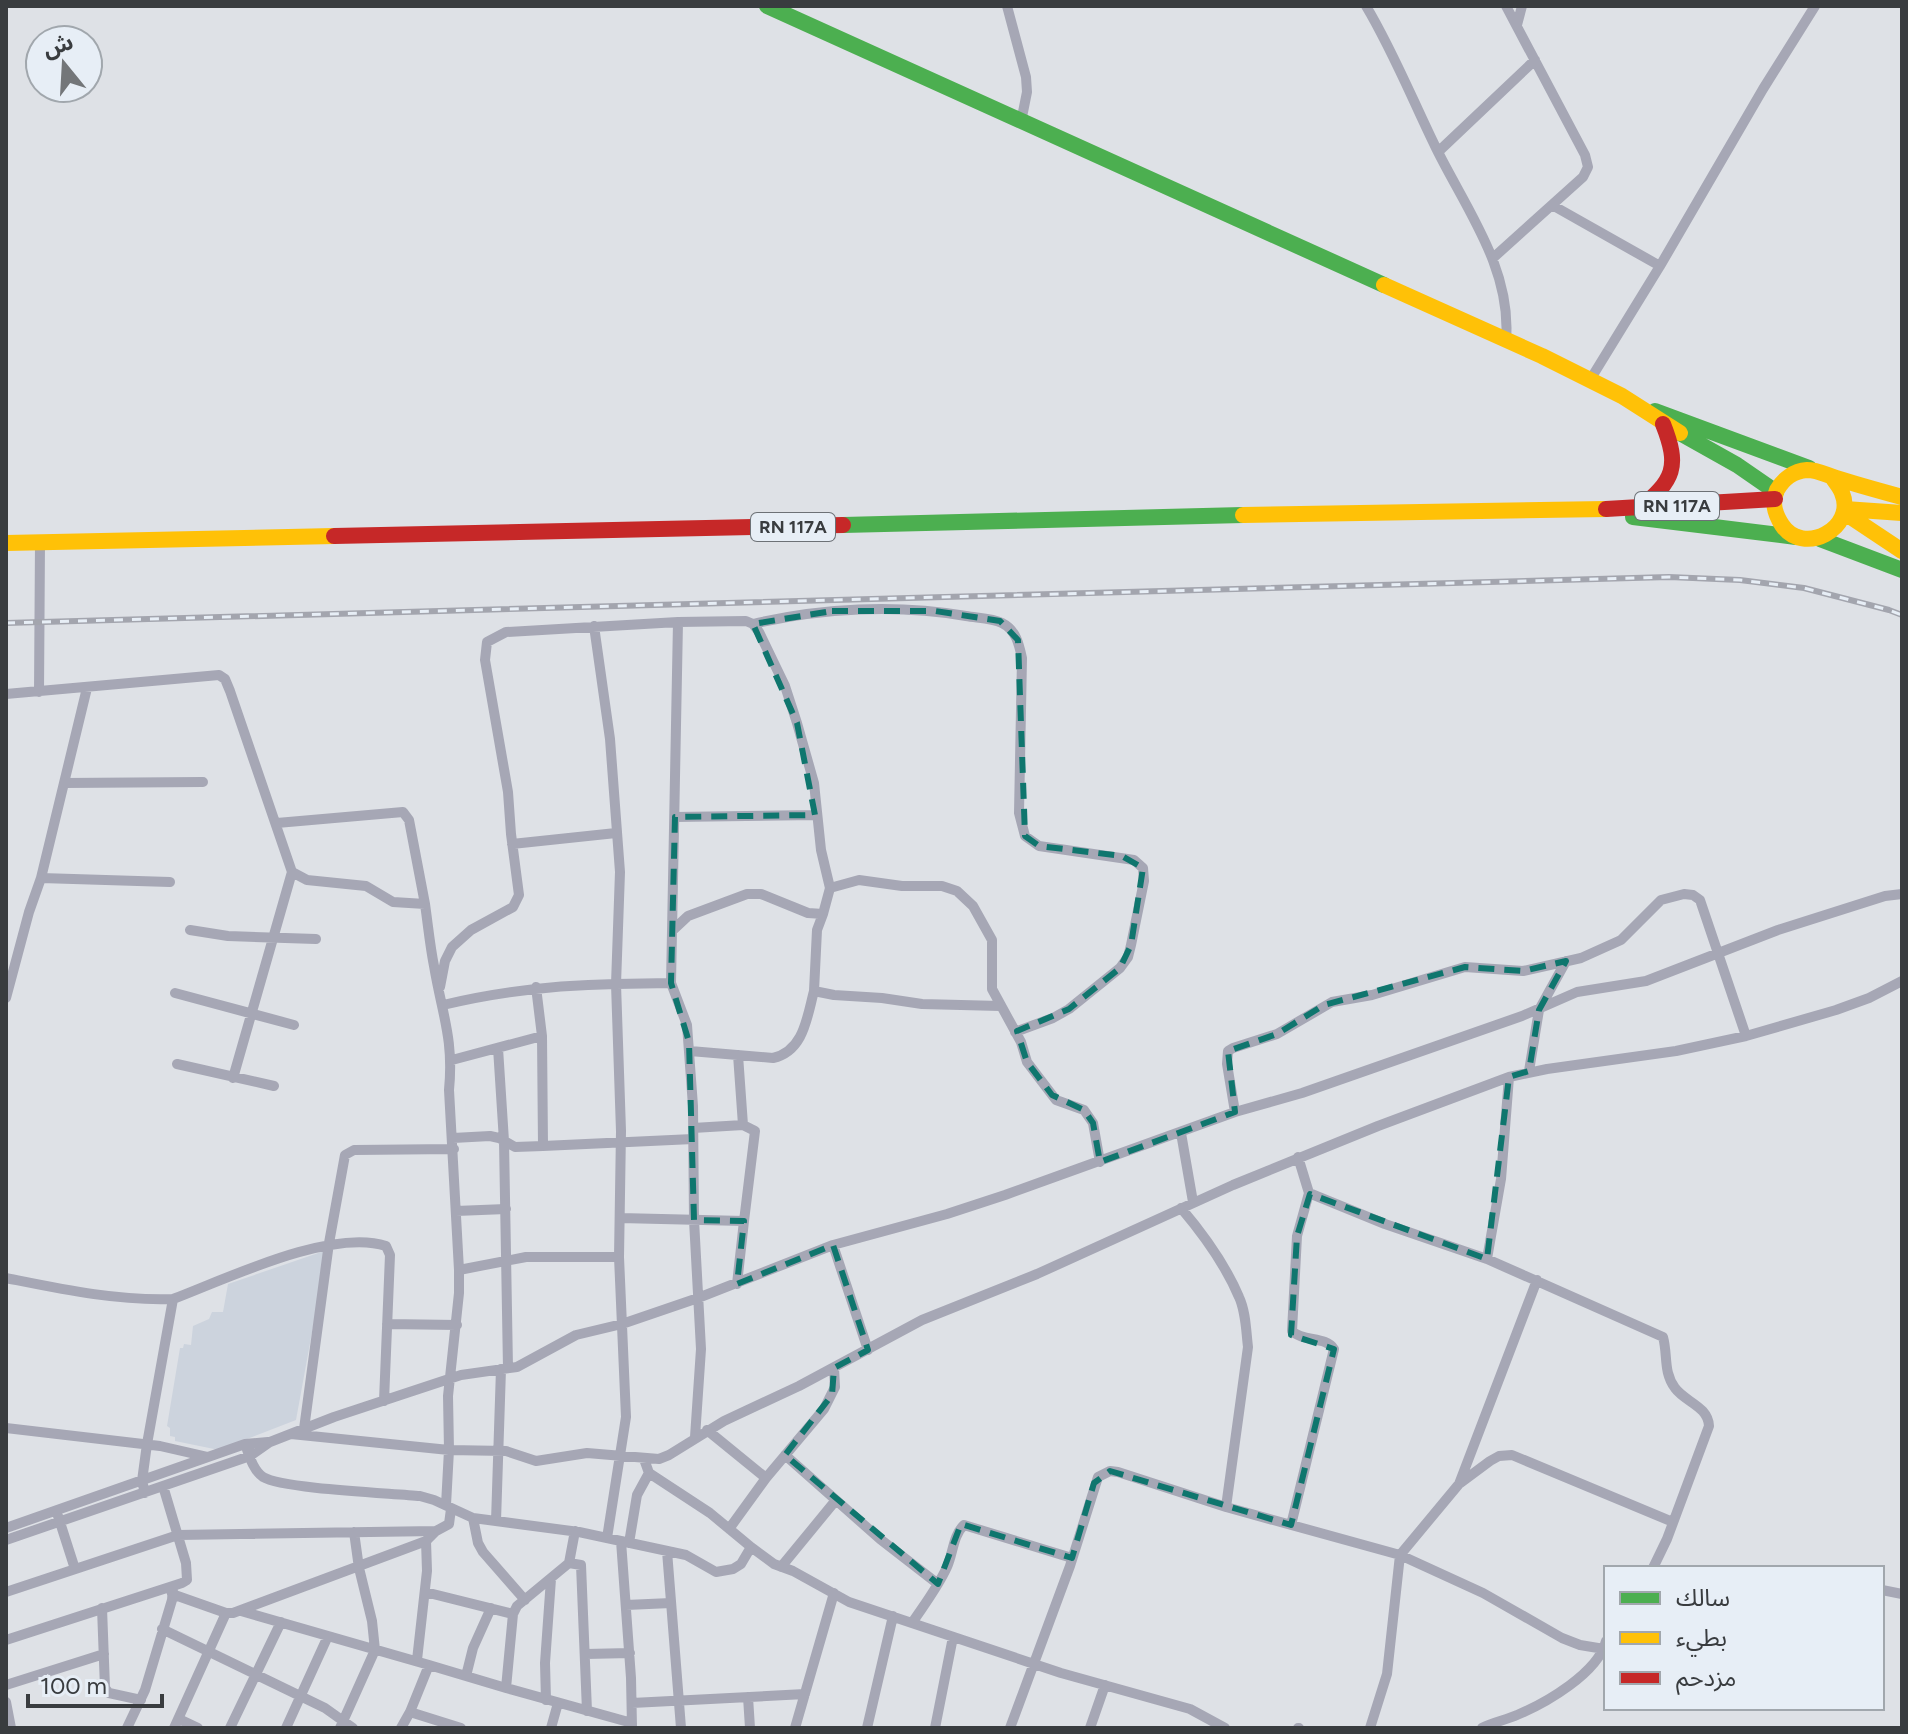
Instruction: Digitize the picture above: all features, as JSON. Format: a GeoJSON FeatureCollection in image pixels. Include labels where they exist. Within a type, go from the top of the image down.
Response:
{"type":"FeatureCollection","features":[{"type":"Feature","properties":{"kind":"main road"},"geometry":{"type":"LineString","coordinates":[[767,6],[1506,340],[1635,403],[1832,477],[1902,497]]}},
{"type":"Feature","properties":{"kind":"main road"},"geometry":{"type":"LineString","coordinates":[[1635,403],[1663,424],[1737,465],[1776,495]]}},
{"type":"Feature","properties":{"kind":"main road"},"geometry":{"type":"LineString","coordinates":[[1639,509],[1659,493],[1674,472],[1672,447],[1663,424]]}},
{"type":"Feature","properties":{"kind":"main road"},"geometry":{"type":"LineString","coordinates":[[1796,537],[1779,522],[1775,511],[1776,495],[1790,475],[1812,469]]}},
{"type":"Feature","properties":{"kind":"main road"},"geometry":{"type":"LineString","coordinates":[[1580,509],[1808,540],[1820,539],[1840,524],[1845,511],[1843,491],[1832,477]]}},
{"type":"Feature","properties":{"kind":"main road","name":"RN 117A"},"geometry":{"type":"LineString","coordinates":[[6,543],[751,528],[1145,516],[1639,509],[1776,495]]}},
{"type":"Feature","properties":{"kind":"main road"},"geometry":{"type":"LineString","coordinates":[[1845,511],[1902,513]]}},
{"type":"Feature","properties":{"kind":"main road"},"geometry":{"type":"LineString","coordinates":[[1845,511],[1902,551]]}},
{"type":"Feature","properties":{"kind":"main road"},"geometry":{"type":"LineString","coordinates":[[1820,539],[1902,570]]}},
{"type":"Feature","properties":{"kind":"street"},"geometry":{"type":"LineString","coordinates":[[1007,6],[1026,77],[1027,92],[1021,122]]}},
{"type":"Feature","properties":{"kind":"street"},"geometry":{"type":"LineString","coordinates":[[1366,6],[1493,258],[1506,309],[1506,340]]}},
{"type":"Feature","properties":{"kind":"street"},"geometry":{"type":"LineString","coordinates":[[1493,258],[1583,177],[1588,167],[1585,155],[1506,6]]}},
{"type":"Feature","properties":{"kind":"street"},"geometry":{"type":"LineString","coordinates":[[1517,25],[1522,6]]}},
{"type":"Feature","properties":{"kind":"street"},"geometry":{"type":"LineString","coordinates":[[1590,380],[1815,6]]}},
{"type":"Feature","properties":{"kind":"street"},"geometry":{"type":"LineString","coordinates":[[1438,152],[1535,60]]}},
{"type":"Feature","properties":{"kind":"street"},"geometry":{"type":"LineString","coordinates":[[1552,205],[1660,266]]}},
{"type":"Feature","properties":{"kind":"street"},"geometry":{"type":"LineString","coordinates":[[39,692],[40,542]]}},
{"type":"Feature","properties":{"kind":"street"},"geometry":{"type":"LineString","coordinates":[[440,991],[445,961],[452,947],[471,930],[500,916],[517,902],[519,887],[508,792],[485,648],[491,638],[506,632],[594,626],[746,621],[753,624],[795,614],[832,611],[935,611],[1000,621],[1011,629],[1018,640],[1022,658],[1019,813],[1025,836],[1039,846],[1134,860],[1143,868],[1144,881],[1128,957],[1120,968],[1069,1009],[1015,1032]]}},
{"type":"Feature","properties":{"kind":"street"},"geometry":{"type":"LineString","coordinates":[[678,622],[671,983],[687,1025],[690,1051],[701,1349],[695,1437]]}},
{"type":"Feature","properties":{"kind":"street"},"geometry":{"type":"LineString","coordinates":[[690,1051],[773,1058],[785,1056],[793,1050],[805,1025],[814,991],[817,930],[830,888],[821,850],[814,783],[785,686],[753,624]]}},
{"type":"Feature","properties":{"kind":"street"},"geometry":{"type":"LineString","coordinates":[[594,626],[610,739],[620,872],[616,984],[621,1142],[619,1257],[626,1417],[607,1538]]}},
{"type":"Feature","properties":{"kind":"street"},"geometry":{"type":"LineString","coordinates":[[6,694],[209,674],[225,679],[292,872],[233,1078]]}},
{"type":"Feature","properties":{"kind":"street"},"geometry":{"type":"LineString","coordinates":[[6,998],[41,878],[87,688]]}},
{"type":"Feature","properties":{"kind":"street"},"geometry":{"type":"LineString","coordinates":[[64,783],[203,782]]}},
{"type":"Feature","properties":{"kind":"street"},"geometry":{"type":"LineString","coordinates":[[173,1590],[226,1613],[241,1611],[426,1541],[449,1524],[448,1414],[459,1270],[449,1090],[452,1060],[409,820],[403,812],[277,823]]}},
{"type":"Feature","properties":{"kind":"street"},"geometry":{"type":"LineString","coordinates":[[675,817],[816,815]]}},
{"type":"Feature","properties":{"kind":"street"},"geometry":{"type":"LineString","coordinates":[[512,844],[616,833]]}},
{"type":"Feature","properties":{"kind":"street"},"geometry":{"type":"LineString","coordinates":[[292,872],[307,880],[366,886],[393,902],[425,904]]}},
{"type":"Feature","properties":{"kind":"street"},"geometry":{"type":"LineString","coordinates":[[41,878],[170,882]]}},
{"type":"Feature","properties":{"kind":"street"},"geometry":{"type":"LineString","coordinates":[[830,888],[859,880],[902,886],[942,886],[957,891],[973,906],[992,940],[992,989],[1027,1062],[1061,1103],[1084,1110],[1093,1123],[1100,1162]]}},
{"type":"Feature","properties":{"kind":"street"},"geometry":{"type":"LineString","coordinates":[[673,930],[688,916],[747,894],[761,894],[808,913],[823,914]]}},
{"type":"Feature","properties":{"kind":"street"},"geometry":{"type":"LineString","coordinates":[[1235,1112],[1227,1064],[1228,1051],[1277,1034],[1324,1005],[1372,995],[1465,967],[1523,971],[1581,958],[1621,940],[1661,900],[1684,894],[1700,900],[1746,1036]]}},
{"type":"Feature","properties":{"kind":"street"},"geometry":{"type":"LineString","coordinates":[[6,1528],[144,1487],[163,1486],[250,1456],[289,1434],[384,1401],[451,1379],[527,1362],[576,1335],[622,1324],[698,1298],[833,1245],[947,1214],[1235,1112],[1302,1093],[1539,1010],[1577,992],[1646,981],[1778,930],[1885,896],[1902,894]]}},
{"type":"Feature","properties":{"kind":"street"},"geometry":{"type":"LineString","coordinates":[[190,930],[228,936],[316,939]]}},
{"type":"Feature","properties":{"kind":"street"},"geometry":{"type":"LineString","coordinates":[[1529,1071],[1539,1010],[1566,961]]}},
{"type":"Feature","properties":{"kind":"street"},"geometry":{"type":"LineString","coordinates":[[289,1434],[449,1450],[500,1451],[522,1454],[536,1461],[587,1453],[644,1459],[669,1455],[707,1430],[834,1368],[922,1320],[1037,1274],[1298,1157],[1529,1071],[1676,1051],[1746,1036],[1858,1002],[1902,981]]}},
{"type":"Feature","properties":{"kind":"street"},"geometry":{"type":"LineString","coordinates":[[443,1005],[536,987],[671,983]]}},
{"type":"Feature","properties":{"kind":"street"},"geometry":{"type":"LineString","coordinates":[[536,987],[542,1036],[543,1146]]}},
{"type":"Feature","properties":{"kind":"street"},"geometry":{"type":"LineString","coordinates":[[814,991],[922,1004],[1000,1006]]}},
{"type":"Feature","properties":{"kind":"street"},"geometry":{"type":"LineString","coordinates":[[175,993],[294,1025]]}},
{"type":"Feature","properties":{"kind":"street"},"geometry":{"type":"LineString","coordinates":[[452,1060],[542,1036]]}},
{"type":"Feature","properties":{"kind":"street"},"geometry":{"type":"LineString","coordinates":[[496,1521],[505,1368],[506,1209],[498,1048]]}},
{"type":"Feature","properties":{"kind":"street"},"geometry":{"type":"LineString","coordinates":[[738,1055],[743,1125]]}},
{"type":"Feature","properties":{"kind":"street"},"geometry":{"type":"LineString","coordinates":[[177,1064],[274,1086]]}},
{"type":"Feature","properties":{"kind":"street"},"geometry":{"type":"LineString","coordinates":[[1487,1259],[1501,1179],[1509,1077]]}},
{"type":"Feature","properties":{"kind":"street"},"geometry":{"type":"LineString","coordinates":[[304,1429],[329,1243],[348,1152],[454,1143],[490,1136],[515,1147],[621,1142],[743,1125],[752,1128],[756,1139],[737,1284]]}},
{"type":"Feature","properties":{"kind":"street"},"geometry":{"type":"LineString","coordinates":[[1181,1133],[1193,1202]]}},
{"type":"Feature","properties":{"kind":"street"},"geometry":{"type":"LineString","coordinates":[[1291,1525],[1334,1349],[1329,1343],[1298,1336],[1292,1331],[1297,1236],[1309,1193],[1298,1157]]}},
{"type":"Feature","properties":{"kind":"street"},"geometry":{"type":"LineString","coordinates":[[1309,1193],[1385,1224],[1487,1259],[1663,1337],[1668,1376],[1678,1392],[1705,1413],[1709,1426],[1654,1566]]}},
{"type":"Feature","properties":{"kind":"street"},"geometry":{"type":"LineString","coordinates":[[1181,1208],[1208,1239],[1240,1298],[1246,1324],[1248,1347],[1226,1507]]}},
{"type":"Feature","properties":{"kind":"street"},"geometry":{"type":"LineString","coordinates":[[456,1211],[506,1209]]}},
{"type":"Feature","properties":{"kind":"street"},"geometry":{"type":"LineString","coordinates":[[620,1218],[744,1221]]}},
{"type":"Feature","properties":{"kind":"street"},"geometry":{"type":"LineString","coordinates":[[6,1278],[77,1292],[173,1299],[329,1243],[380,1244],[389,1249],[384,1401]]}},
{"type":"Feature","properties":{"kind":"street"},"geometry":{"type":"LineString","coordinates":[[833,1245],[868,1350]]}},
{"type":"Feature","properties":{"kind":"street"},"geometry":{"type":"LineString","coordinates":[[459,1270],[526,1257],[619,1257]]}},
{"type":"Feature","properties":{"kind":"street"},"geometry":{"type":"LineString","coordinates":[[1459,1484],[1537,1280]]}},
{"type":"Feature","properties":{"kind":"street"},"geometry":{"type":"LineString","coordinates":[[144,1487],[147,1444],[173,1299]]}},
{"type":"Feature","properties":{"kind":"street"},"geometry":{"type":"LineString","coordinates":[[387,1324],[457,1325]]}},
{"type":"Feature","properties":{"kind":"street"},"geometry":{"type":"LineString","coordinates":[[729,1529],[766,1478],[824,1409],[835,1387],[834,1368]]}},
{"type":"Feature","properties":{"kind":"street"},"geometry":{"type":"LineString","coordinates":[[6,1428],[147,1444],[208,1457]]}},
{"type":"Feature","properties":{"kind":"street"},"geometry":{"type":"LineString","coordinates":[[707,1430],[766,1478]]}},
{"type":"Feature","properties":{"kind":"street"},"geometry":{"type":"LineString","coordinates":[[6,1540],[60,1523],[208,1457],[245,1444],[270,1442]]}},
{"type":"Feature","properties":{"kind":"street"},"geometry":{"type":"LineString","coordinates":[[245,1444],[257,1471],[268,1479],[420,1496],[473,1518],[575,1531],[667,1551],[698,1560],[716,1572],[725,1572],[741,1564],[751,1547]]}},
{"type":"Feature","properties":{"kind":"street"},"geometry":{"type":"LineString","coordinates":[[785,1455],[880,1539],[938,1584]]}},
{"type":"Feature","properties":{"kind":"street"},"geometry":{"type":"LineString","coordinates":[[1370,1728],[1387,1674],[1400,1555],[1459,1484],[1490,1461],[1499,1456],[1512,1455],[1673,1522]]}},
{"type":"Feature","properties":{"kind":"street"},"geometry":{"type":"LineString","coordinates":[[644,1459],[649,1473],[751,1547],[781,1567],[849,1602],[1034,1664],[1190,1709],[1225,1728]]}},
{"type":"Feature","properties":{"kind":"street"},"geometry":{"type":"LineString","coordinates":[[1010,1728],[1072,1558],[1094,1483],[1102,1473],[1110,1471],[1400,1555],[1483,1593],[1562,1638],[1580,1645],[1604,1645]]}},
{"type":"Feature","properties":{"kind":"street"},"geometry":{"type":"LineString","coordinates":[[241,1611],[632,1725],[625,1542],[637,1495],[649,1473]]}},
{"type":"Feature","properties":{"kind":"street"},"geometry":{"type":"LineString","coordinates":[[6,1640],[102,1608],[173,1590],[187,1580],[186,1563],[163,1486]]}},
{"type":"Feature","properties":{"kind":"street"},"geometry":{"type":"LineString","coordinates":[[781,1567],[836,1500]]}},
{"type":"Feature","properties":{"kind":"street"},"geometry":{"type":"LineString","coordinates":[[56,1511],[75,1569]]}},
{"type":"Feature","properties":{"kind":"street"},"geometry":{"type":"LineString","coordinates":[[473,1518],[483,1552],[525,1600]]}},
{"type":"Feature","properties":{"kind":"street"},"geometry":{"type":"LineString","coordinates":[[912,1623],[938,1584],[959,1530],[964,1525],[1072,1558]]}},
{"type":"Feature","properties":{"kind":"street"},"geometry":{"type":"LineString","coordinates":[[6,1592],[178,1535],[436,1531]]}},
{"type":"Feature","properties":{"kind":"street"},"geometry":{"type":"LineString","coordinates":[[506,1688],[513,1614],[569,1563],[575,1531]]}},
{"type":"Feature","properties":{"kind":"street"},"geometry":{"type":"LineString","coordinates":[[162,1629],[325,1708],[345,1726],[375,1650],[354,1532]]}},
{"type":"Feature","properties":{"kind":"street"},"geometry":{"type":"LineString","coordinates":[[417,1660],[425,1592],[426,1541]]}},
{"type":"Feature","properties":{"kind":"street"},"geometry":{"type":"LineString","coordinates":[[667,1551],[681,1728]]}},
{"type":"Feature","properties":{"kind":"street"},"geometry":{"type":"LineString","coordinates":[[569,1563],[581,1565],[587,1711]]}},
{"type":"Feature","properties":{"kind":"street"},"geometry":{"type":"LineString","coordinates":[[546,1700],[545,1663],[551,1579]]}},
{"type":"Feature","properties":{"kind":"street"},"geometry":{"type":"LineString","coordinates":[[127,1728],[141,1700],[173,1590]]}},
{"type":"Feature","properties":{"kind":"street"},"geometry":{"type":"LineString","coordinates":[[425,1592],[513,1614]]}},
{"type":"Feature","properties":{"kind":"street"},"geometry":{"type":"LineString","coordinates":[[795,1728],[834,1593]]}},
{"type":"Feature","properties":{"kind":"street"},"geometry":{"type":"LineString","coordinates":[[626,1605],[671,1603]]}},
{"type":"Feature","properties":{"kind":"street"},"geometry":{"type":"LineString","coordinates":[[102,1608],[104,1682],[109,1693],[141,1700]]}},
{"type":"Feature","properties":{"kind":"street"},"geometry":{"type":"LineString","coordinates":[[466,1676],[473,1648],[491,1608]]}},
{"type":"Feature","properties":{"kind":"street"},"geometry":{"type":"LineString","coordinates":[[198,1728],[176,1724],[226,1613]]}},
{"type":"Feature","properties":{"kind":"street"},"geometry":{"type":"LineString","coordinates":[[867,1728],[893,1616]]}},
{"type":"Feature","properties":{"kind":"street"},"geometry":{"type":"LineString","coordinates":[[230,1728],[281,1622]]}},
{"type":"Feature","properties":{"kind":"street"},"geometry":{"type":"LineString","coordinates":[[286,1728],[328,1636]]}},
{"type":"Feature","properties":{"kind":"street"},"geometry":{"type":"LineString","coordinates":[[935,1728],[953,1637]]}},
{"type":"Feature","properties":{"kind":"street"},"geometry":{"type":"LineString","coordinates":[[1482,1728],[1518,1715],[1556,1694],[1582,1676],[1604,1646]]}},
{"type":"Feature","properties":{"kind":"street"},"geometry":{"type":"LineString","coordinates":[[586,1654],[630,1653]]}},
{"type":"Feature","properties":{"kind":"street"},"geometry":{"type":"LineString","coordinates":[[6,1685],[104,1654]]}},
{"type":"Feature","properties":{"kind":"street"},"geometry":{"type":"LineString","coordinates":[[401,1728],[429,1665]]}},
{"type":"Feature","properties":{"kind":"street"},"geometry":{"type":"LineString","coordinates":[[1090,1728],[1105,1685]]}},
{"type":"Feature","properties":{"kind":"street"},"geometry":{"type":"LineString","coordinates":[[632,1703],[805,1694]]}},
{"type":"Feature","properties":{"kind":"street"},"geometry":{"type":"LineString","coordinates":[[748,1697],[750,1728]]}},
{"type":"Feature","properties":{"kind":"street"},"geometry":{"type":"LineString","coordinates":[[6,1702],[11,1728]]}},
{"type":"Feature","properties":{"kind":"street"},"geometry":{"type":"LineString","coordinates":[[551,1728],[558,1703]]}},
{"type":"Feature","properties":{"kind":"street"},"geometry":{"type":"LineString","coordinates":[[410,1712],[461,1728]]}},
{"type":"Feature","properties":{"kind":"highlighted area"},"geometry":{"type":"Polygon","coordinates":[[[832,611],[935,611],[1000,621],[1018,640],[1025,836],[1039,846],[1122,856],[1143,868],[1131,945],[1120,968],[1069,1009],[1017,1031],[1027,1062],[1052,1095],[1084,1110],[1093,1123],[1100,1162],[1235,1112],[1228,1051],[1277,1034],[1324,1005],[1465,967],[1523,971],[1566,961],[1539,1010],[1529,1071],[1509,1077],[1487,1259],[1310,1194],[1297,1236],[1291,1335],[1334,1349],[1291,1525],[1110,1471],[1094,1483],[1072,1558],[961,1524],[938,1584],[785,1455],[832,1395],[834,1368],[868,1350],[833,1245],[737,1284],[744,1221],[694,1220],[689,1042],[671,983],[675,817],[815,815],[797,723],[753,624],[832,611]]]}},
{"type":"Feature","properties":{"kind":"shaded area"},"geometry":{"type":"Polygon","coordinates":[[[327,1250],[296,1420],[219,1450],[175,1441],[167,1426],[180,1348],[184,1344],[191,1345],[193,1326],[209,1319],[212,1312],[223,1312],[228,1284],[327,1250]]]}},
{"type":"Feature","properties":{"kind":"railway"},"geometry":{"type":"LineString","coordinates":[[6,623],[1669,577],[1740,580],[1804,588],[1902,615]]}},
{"type":"Feature","properties":{"kind":"traffic: fast"},"geometry":{"type":"LineString","coordinates":[[767,6],[1384,285]]}},
{"type":"Feature","properties":{"kind":"traffic: fast"},"geometry":{"type":"LineString","coordinates":[[1655,411],[1809,468]]}},
{"type":"Feature","properties":{"kind":"traffic: fast"},"geometry":{"type":"LineString","coordinates":[[1680,433],[1737,465],[1776,492]]}},
{"type":"Feature","properties":{"kind":"traffic: fast"},"geometry":{"type":"LineString","coordinates":[[843,525],[1243,515]]}},
{"type":"Feature","properties":{"kind":"traffic: fast"},"geometry":{"type":"LineString","coordinates":[[1633,517],[1796,537]]}},
{"type":"Feature","properties":{"kind":"traffic: fast"},"geometry":{"type":"LineString","coordinates":[[1820,539],[1902,570]]}},
{"type":"Feature","properties":{"kind":"traffic: slow"},"geometry":{"type":"LineString","coordinates":[[1384,285],[1542,356],[1622,396],[1680,433]]}},
{"type":"Feature","properties":{"kind":"traffic: slow"},"geometry":{"type":"LineString","coordinates":[[1832,477],[1841,491],[1845,506],[1835,527],[1814,538],[1791,534],[1777,517],[1774,499],[1782,482],[1798,472],[1815,471],[1902,497]]}},
{"type":"Feature","properties":{"kind":"traffic: slow"},"geometry":{"type":"LineString","coordinates":[[1243,515],[1606,509]]}},
{"type":"Feature","properties":{"kind":"traffic: slow"},"geometry":{"type":"LineString","coordinates":[[1845,509],[1902,513]]}},
{"type":"Feature","properties":{"kind":"traffic: slow"},"geometry":{"type":"LineString","coordinates":[[1845,513],[1902,551]]}},
{"type":"Feature","properties":{"kind":"traffic: slow"},"geometry":{"type":"LineString","coordinates":[[6,543],[334,536]]}},
{"type":"Feature","properties":{"kind":"traffic: jam"},"geometry":{"type":"LineString","coordinates":[[1639,509],[1660,490],[1670,472],[1671,451],[1663,424]]}},
{"type":"Feature","properties":{"kind":"traffic: jam"},"geometry":{"type":"LineString","coordinates":[[1606,509],[1775,499]]}},
{"type":"Feature","properties":{"kind":"traffic: jam"},"geometry":{"type":"LineString","coordinates":[[334,536],[843,525]]}}]}
